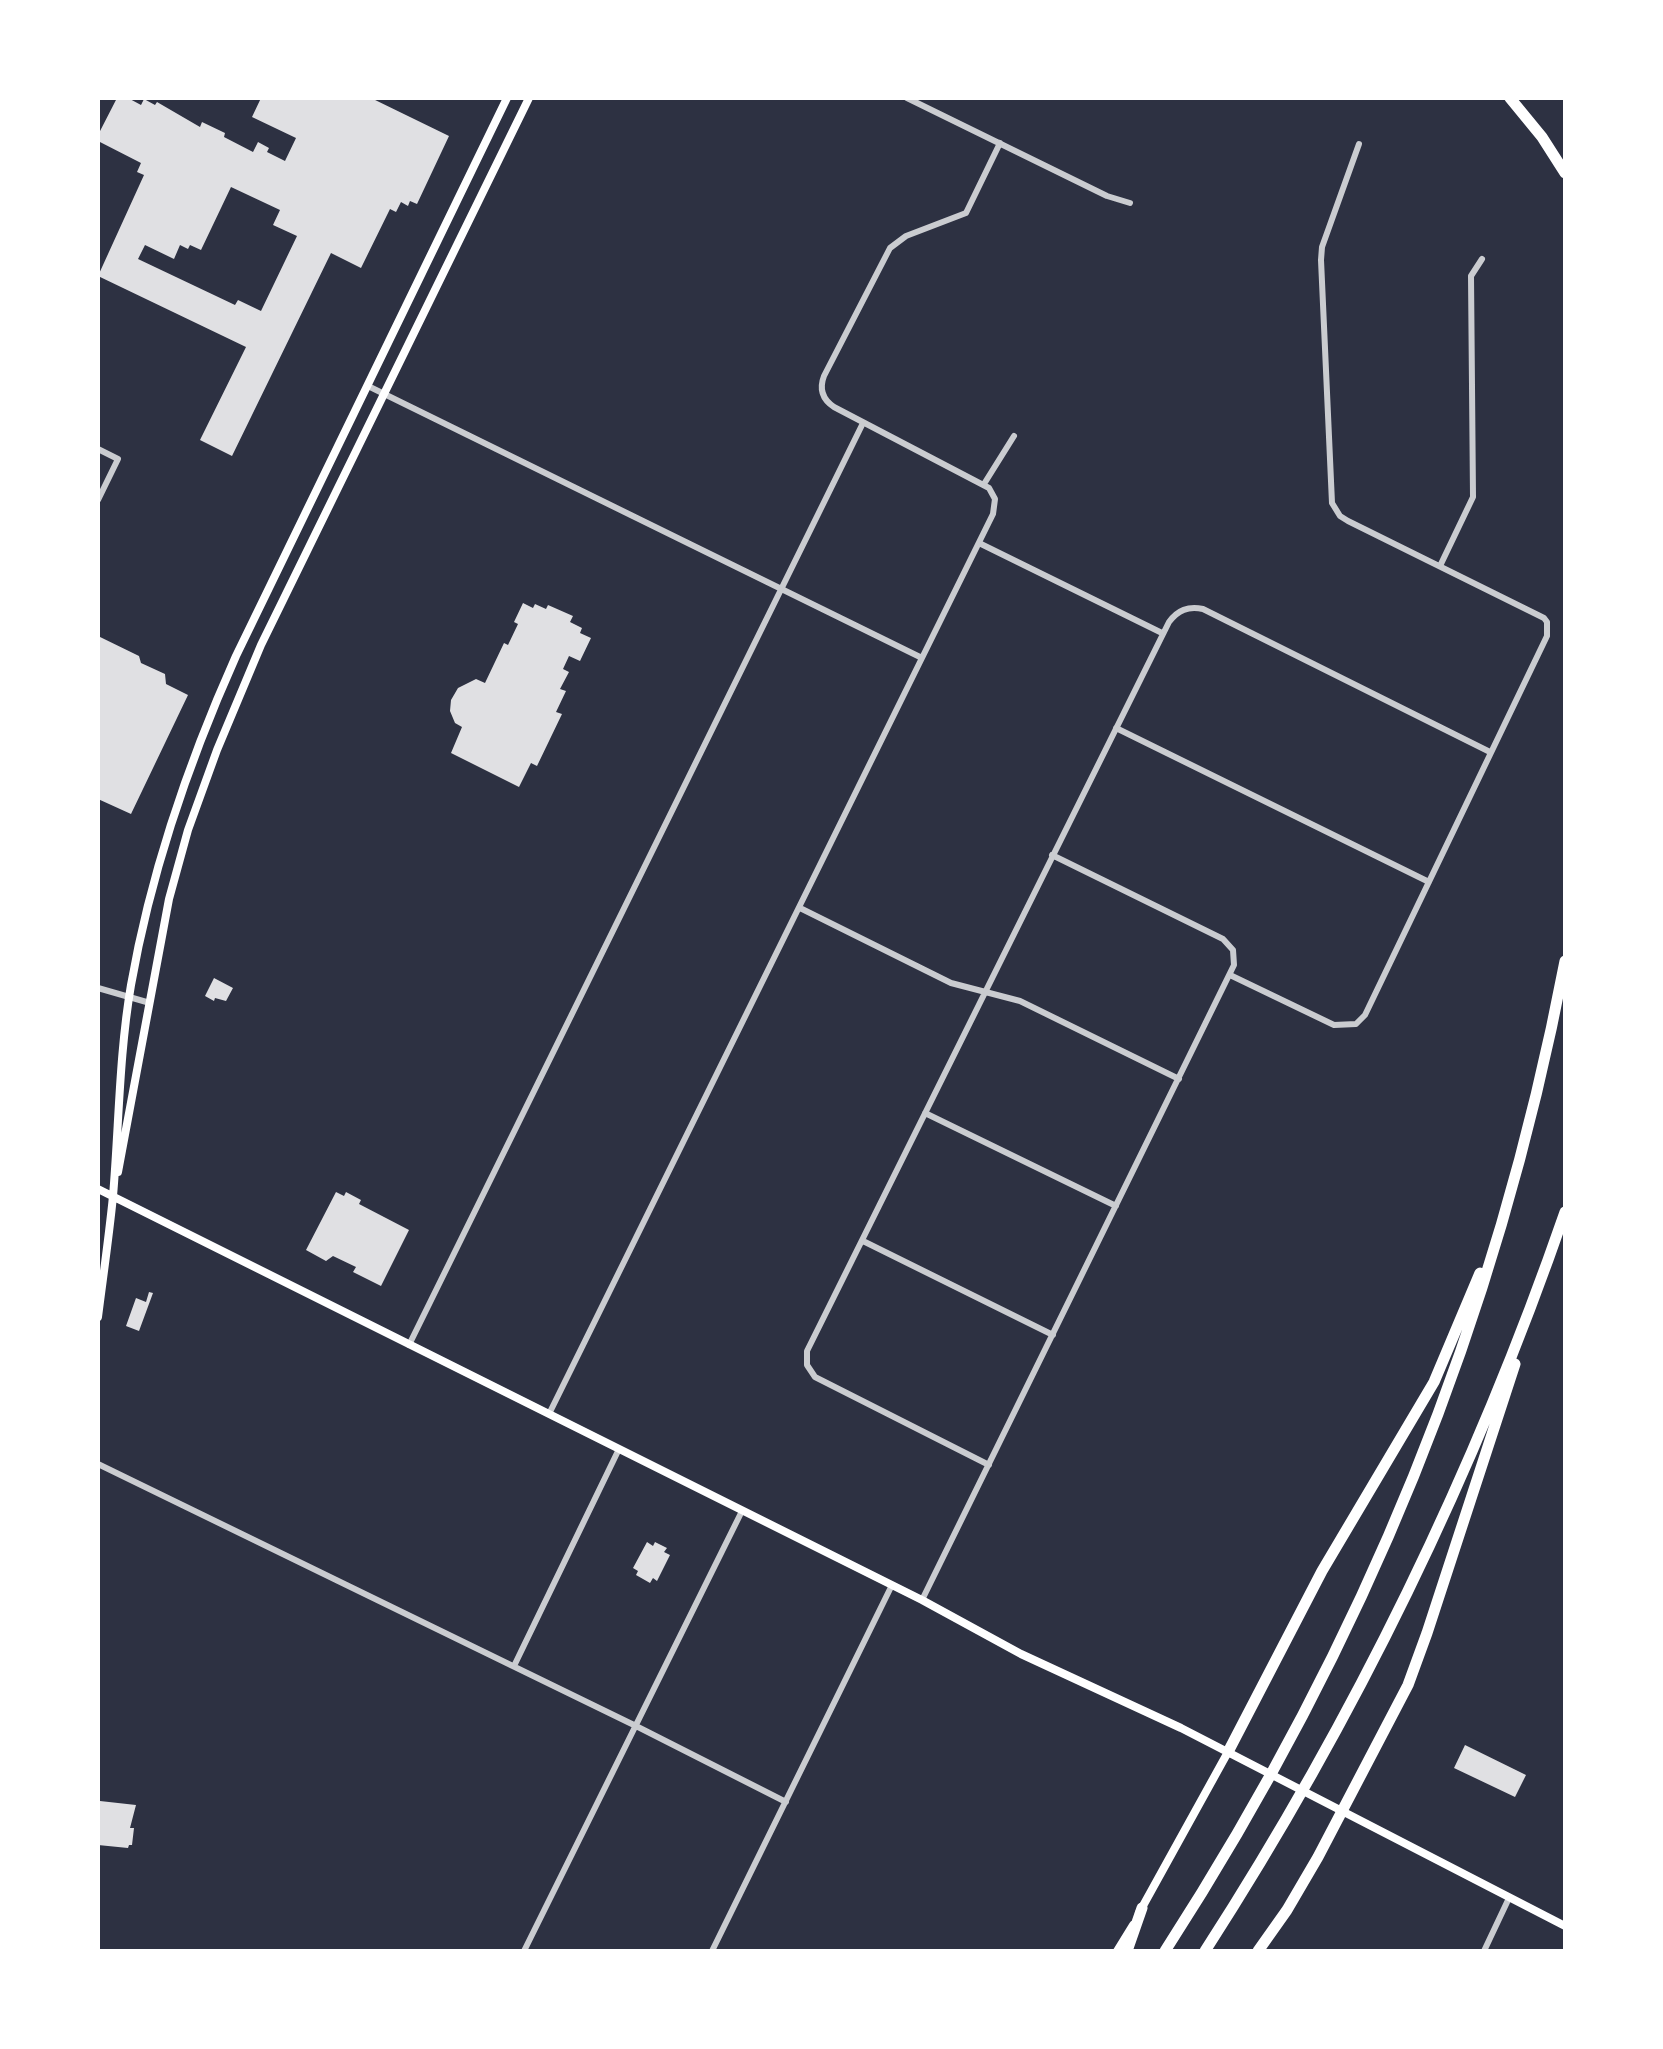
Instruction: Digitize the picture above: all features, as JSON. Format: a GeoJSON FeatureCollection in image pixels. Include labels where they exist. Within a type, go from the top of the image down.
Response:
{"type":"FeatureCollection","features":[{"type":"Feature","properties":{"kind":"highway"},"geometry":{"type":"LineString","coordinates":[[1510,98],[1542,137],[1565,173]]}},
{"type":"Feature","properties":{"kind":"highway"},"geometry":{"type":"LineString","coordinates":[[1165,1951],[1253,1809],[1291,1740],[1357,1608],[1421,1462],[1468,1336],[1511,1190],[1565,961]]}},
{"type":"Feature","properties":{"kind":"highway"},"geometry":{"type":"LineString","coordinates":[[1228,1752],[1317,1580],[1434,1382],[1463,1318],[1511,1190]]}},
{"type":"Feature","properties":{"kind":"highway"},"geometry":{"type":"LineString","coordinates":[[1258,1951],[1287,1910],[1343,1811],[1391,1720],[1419,1658],[1565,1212]]}},
{"type":"Feature","properties":{"kind":"highway"},"geometry":{"type":"LineString","coordinates":[[1205,1951],[1286,1822],[1323,1756],[1425,1557],[1547,1264]]}},
{"type":"Feature","properties":{"kind":"highway"},"geometry":{"type":"LineString","coordinates":[[1127,1951],[1142,1908]]}},
{"type":"Feature","properties":{"kind":"main road"},"geometry":{"type":"LineString","coordinates":[[113,1196],[118,1101],[129,999],[157,871],[204,732],[253,621],[507,98]]}},
{"type":"Feature","properties":{"kind":"main road"},"geometry":{"type":"LineString","coordinates":[[98,1317],[113,1196],[173,883],[217,750],[261,645],[529,98]]}},
{"type":"Feature","properties":{"kind":"main road"},"geometry":{"type":"LineString","coordinates":[[98,1189],[922,1600],[1021,1654],[1228,1752],[1565,1926]]}},
{"type":"Feature","properties":{"kind":"main road"},"geometry":{"type":"LineString","coordinates":[[1117,1951],[1228,1752]]}},
{"type":"Feature","properties":{"kind":"street"},"geometry":{"type":"LineString","coordinates":[[907,98],[1107,196],[1130,203]]}},
{"type":"Feature","properties":{"kind":"street"},"geometry":{"type":"LineString","coordinates":[[549,1414],[995,506],[993,493],[984,484],[863,423],[824,398],[821,387],[893,244],[966,213],[1000,143]]}},
{"type":"Feature","properties":{"kind":"street"},"geometry":{"type":"LineString","coordinates":[[1230,975],[1334,1025],[1356,1024],[1365,1015],[1544,643],[1547,622],[1348,521],[1340,516],[1332,503],[1321,260],[1322,247],[1359,144]]}},
{"type":"Feature","properties":{"kind":"street"},"geometry":{"type":"LineString","coordinates":[[1440,566],[1473,497],[1471,276],[1482,259]]}},
{"type":"Feature","properties":{"kind":"street"},"geometry":{"type":"LineString","coordinates":[[368,386],[922,658]]}},
{"type":"Feature","properties":{"kind":"street"},"geometry":{"type":"LineString","coordinates":[[409,1345],[863,423]]}},
{"type":"Feature","properties":{"kind":"street"},"geometry":{"type":"LineString","coordinates":[[984,484],[1014,436]]}},
{"type":"Feature","properties":{"kind":"street"},"geometry":{"type":"LineString","coordinates":[[98,449],[118,459],[98,500]]}},
{"type":"Feature","properties":{"kind":"street"},"geometry":{"type":"LineString","coordinates":[[979,543],[1162,633]]}},
{"type":"Feature","properties":{"kind":"street"},"geometry":{"type":"LineString","coordinates":[[989,1465],[829,1385],[810,1371],[807,1351],[1162,633],[1174,615],[1195,607],[1203,609],[1490,752]]}},
{"type":"Feature","properties":{"kind":"street"},"geometry":{"type":"LineString","coordinates":[[1116,728],[1429,882]]}},
{"type":"Feature","properties":{"kind":"street"},"geometry":{"type":"LineString","coordinates":[[922,1600],[1230,975],[1235,958],[1233,950],[1223,939],[1052,855]]}},
{"type":"Feature","properties":{"kind":"street"},"geometry":{"type":"LineString","coordinates":[[800,908],[951,983],[1020,1001],[1179,1079]]}},
{"type":"Feature","properties":{"kind":"street"},"geometry":{"type":"LineString","coordinates":[[98,988],[150,1003]]}},
{"type":"Feature","properties":{"kind":"street"},"geometry":{"type":"LineString","coordinates":[[925,1113],[1116,1206]]}},
{"type":"Feature","properties":{"kind":"street"},"geometry":{"type":"LineString","coordinates":[[863,1241],[1053,1335]]}},
{"type":"Feature","properties":{"kind":"street"},"geometry":{"type":"LineString","coordinates":[[514,1666],[619,1449]]}},
{"type":"Feature","properties":{"kind":"street"},"geometry":{"type":"LineString","coordinates":[[98,1464],[786,1802]]}},
{"type":"Feature","properties":{"kind":"street"},"geometry":{"type":"LineString","coordinates":[[524,1951],[742,1511]]}},
{"type":"Feature","properties":{"kind":"street"},"geometry":{"type":"LineString","coordinates":[[712,1951],[892,1585]]}},
{"type":"Feature","properties":{"kind":"street"},"geometry":{"type":"LineString","coordinates":[[1484,1951],[1509,1898]]}},
{"type":"Feature","properties":{"kind":"building"},"geometry":{"type":"Polygon","coordinates":[[[117,98],[128,98],[141,105],[144,99],[155,105],[157,102],[200,127],[202,122],[225,133],[224,137],[253,152],[258,142],[269,148],[267,152],[285,161],[296,138],[252,117],[261,98],[371,98],[449,136],[417,204],[410,201],[408,206],[401,202],[396,212],[390,209],[361,268],[331,253],[232,456],[200,440],[246,347],[98,276],[144,175],[137,172],[141,163],[98,141],[98,135],[117,98]],[[231,187],[201,250],[180,245],[174,259],[145,245],[138,259],[235,305],[238,300],[261,311],[297,236],[273,225],[280,210],[231,187]]]}},
{"type":"Feature","properties":{"kind":"building"},"geometry":{"type":"Polygon","coordinates":[[[523,603],[533,608],[535,604],[546,609],[548,605],[573,616],[570,622],[582,628],[580,633],[591,638],[580,661],[569,656],[563,669],[569,672],[560,689],[566,691],[556,712],[562,714],[537,766],[531,763],[519,787],[451,753],[462,727],[455,723],[450,711],[451,700],[458,688],[476,679],[485,683],[504,643],[508,645],[518,624],[514,622],[523,603]]]}},
{"type":"Feature","properties":{"kind":"building"},"geometry":{"type":"Polygon","coordinates":[[[98,636],[139,656],[141,663],[165,674],[166,684],[188,695],[131,814],[98,799],[98,636]]]}},
{"type":"Feature","properties":{"kind":"building"},"geometry":{"type":"Polygon","coordinates":[[[214,978],[233,988],[226,1001],[215,998],[214,1001],[205,996],[214,978]]]}},
{"type":"Feature","properties":{"kind":"building"},"geometry":{"type":"Polygon","coordinates":[[[336,1192],[344,1196],[346,1192],[361,1200],[359,1204],[409,1230],[381,1286],[353,1272],[356,1267],[333,1256],[326,1261],[306,1250],[336,1192]]]}},
{"type":"Feature","properties":{"kind":"building"},"geometry":{"type":"Polygon","coordinates":[[[149,1292],[153,1293],[139,1331],[126,1326],[136,1298],[146,1302],[149,1292]]]}},
{"type":"Feature","properties":{"kind":"building"},"geometry":{"type":"Polygon","coordinates":[[[647,1542],[667,1548],[664,1552],[670,1555],[657,1581],[653,1578],[650,1583],[636,1575],[638,1571],[633,1568],[647,1542]]]}},
{"type":"Feature","properties":{"kind":"building"},"geometry":{"type":"Polygon","coordinates":[[[1465,1745],[1526,1775],[1515,1797],[1454,1768],[1465,1745]]]}},
{"type":"Feature","properties":{"kind":"building"},"geometry":{"type":"Polygon","coordinates":[[[100,1801],[136,1805],[130,1828],[134,1828],[132,1845],[128,1848],[98,1845],[100,1801]]]}}]}
